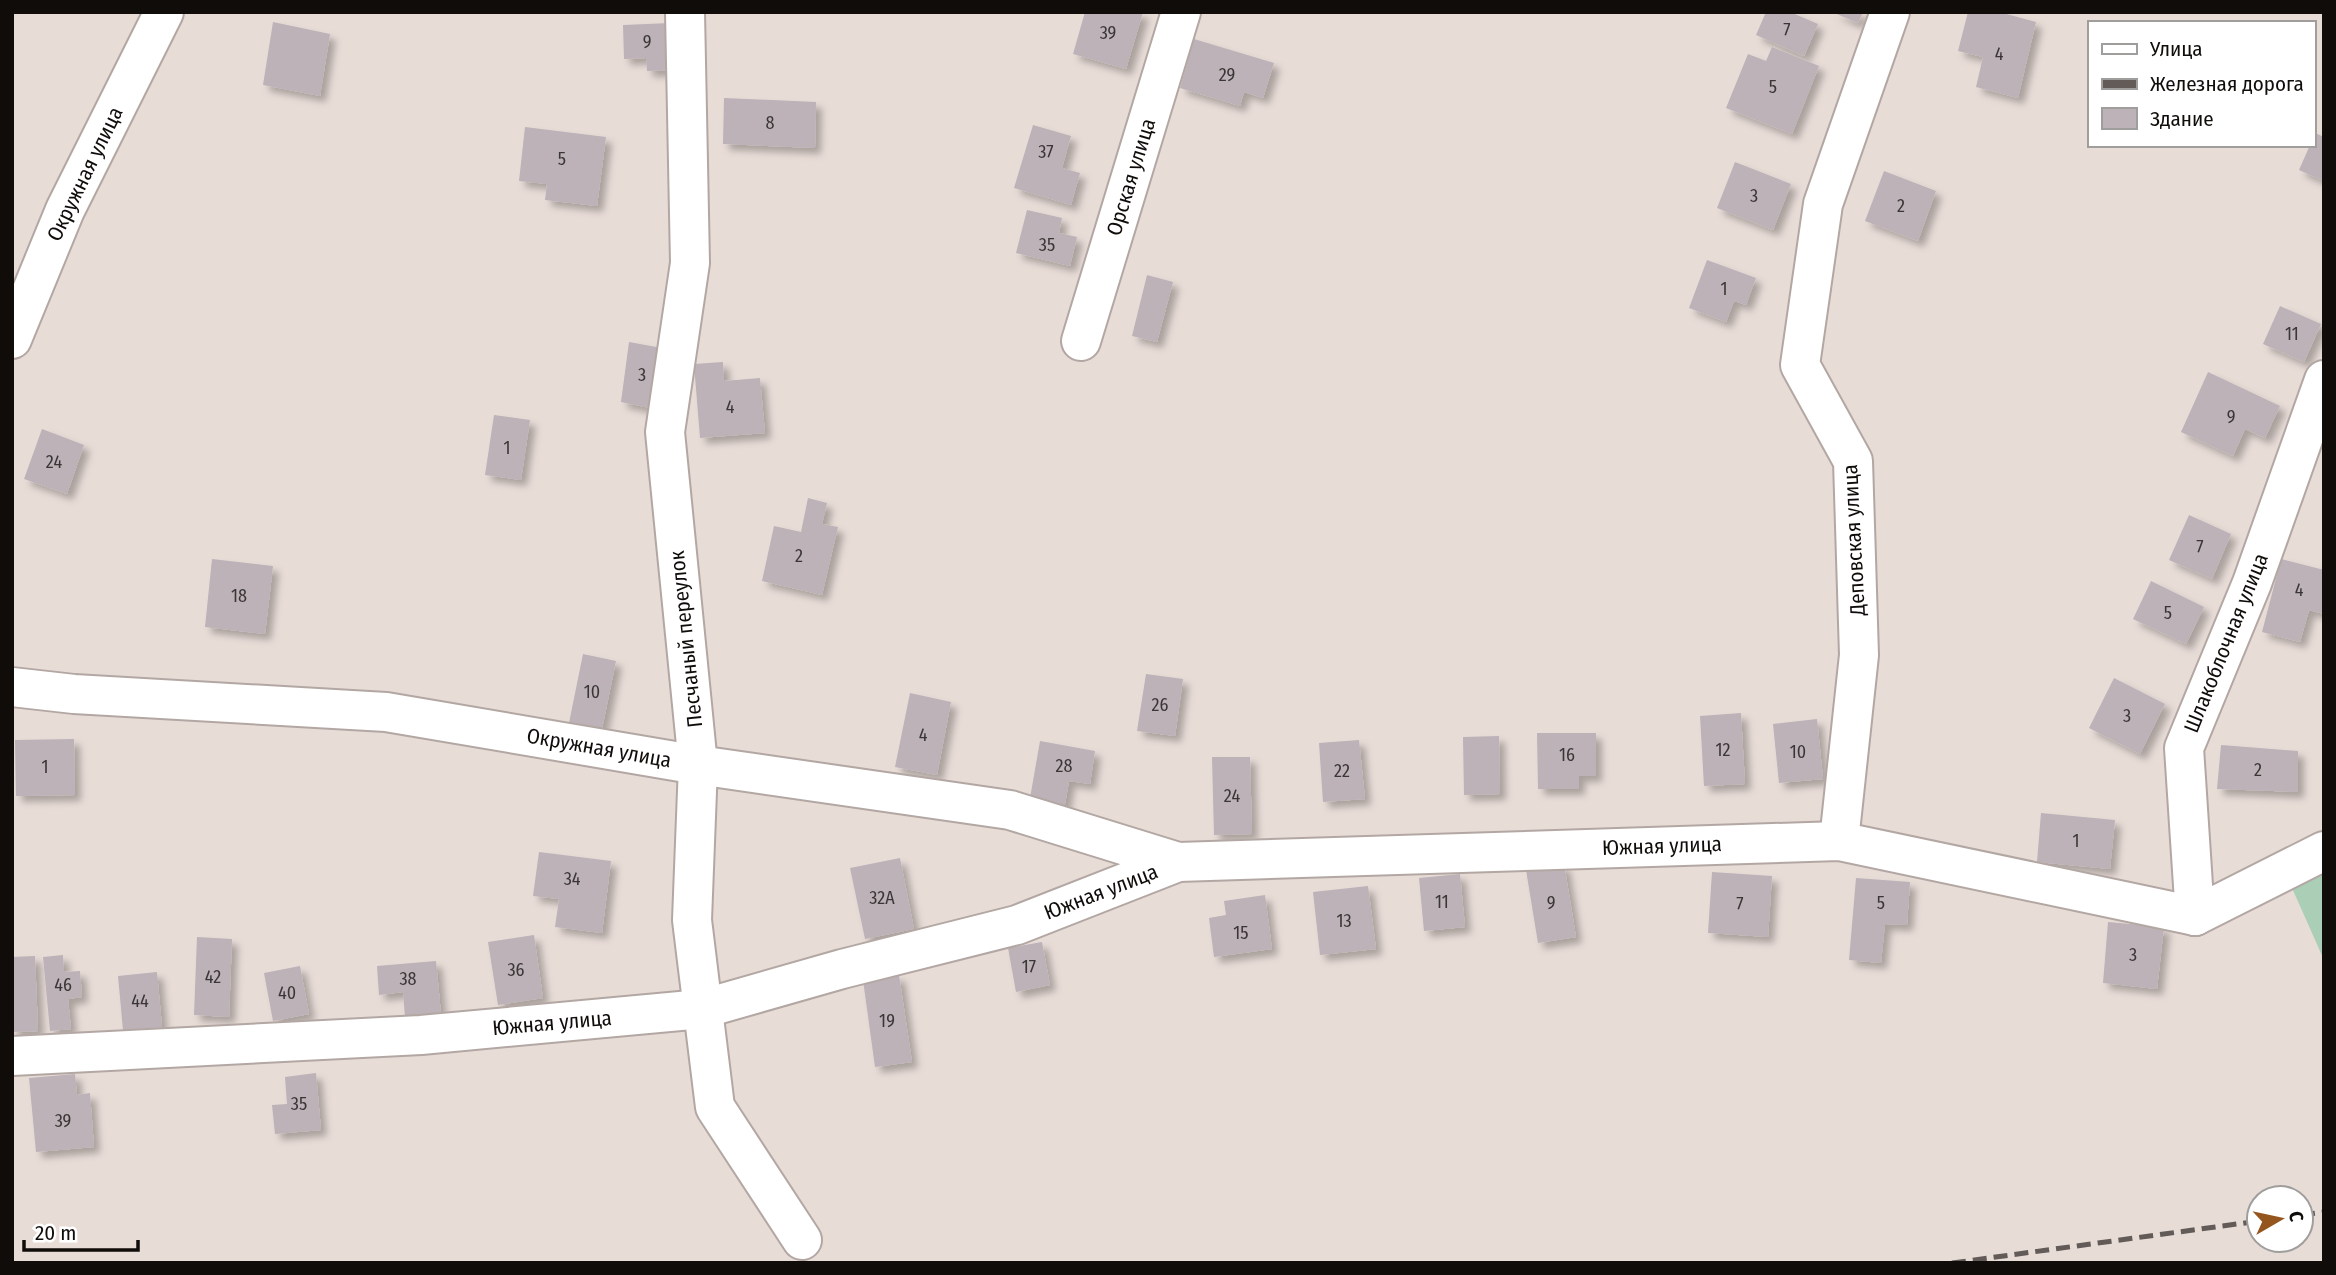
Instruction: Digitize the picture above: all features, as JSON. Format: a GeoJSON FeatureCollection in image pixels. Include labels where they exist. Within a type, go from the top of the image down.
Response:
{"type":"FeatureCollection","features":[{"type":"Feature","properties":{"kind":"street","name":"Окружная улица"},"geometry":{"type":"LineString","coordinates":[[12,340],[65,210],[164,12]]}},
{"type":"Feature","properties":{"kind":"street","name":"Песчаный переулок"},"geometry":{"type":"LineString","coordinates":[[685,12],[690,263],[665,432],[698,765],[692,920],[715,1107],[802,1240]]}},
{"type":"Feature","properties":{"kind":"street","name":"Орская улица"},"geometry":{"type":"LineString","coordinates":[[1081,341],[1181,12]]}},
{"type":"Feature","properties":{"kind":"street","name":"Деповская улица"},"geometry":{"type":"LineString","coordinates":[[1839,841],[1859,655],[1853,461],[1800,365],[1823,204],[1890,12]]}},
{"type":"Feature","properties":{"kind":"street","name":"Шлакоблочная улица"},"geometry":{"type":"LineString","coordinates":[[2195,916],[2184,748],[2252,583],[2324,380]]}},
{"type":"Feature","properties":{"kind":"street","name":"Окружная улица"},"geometry":{"type":"LineString","coordinates":[[12,687],[74,694],[386,712],[698,765],[1010,810],[1178,862]]}},
{"type":"Feature","properties":{"kind":"street","name":"Южная улица"},"geometry":{"type":"LineString","coordinates":[[12,1056],[421,1035],[702,1009],[842,969],[1017,925],[1178,862],[1839,841],[2195,916]]}},
{"type":"Feature","properties":{"kind":"street"},"geometry":{"type":"LineString","coordinates":[[2195,916],[2324,851]]}},
{"type":"Feature","properties":{"kind":"green space"},"geometry":{"type":"Polygon","coordinates":[[[2324,854],[2324,960],[2280,861],[2324,854]]]}},
{"type":"Feature","properties":{"kind":"building"},"geometry":{"type":"Polygon","coordinates":[[[1085,12],[1143,12],[1126,69],[1073,54],[1085,12]]]}},
{"type":"Feature","properties":{"kind":"building"},"geometry":{"type":"Polygon","coordinates":[[[1766,12],[1790,12],[1818,24],[1804,56],[1756,35],[1766,12]]]}},
{"type":"Feature","properties":{"kind":"building"},"geometry":{"type":"Polygon","coordinates":[[[1832,12],[1863,12],[1858,23],[1832,12]]]}},
{"type":"Feature","properties":{"kind":"building"},"geometry":{"type":"Polygon","coordinates":[[[1968,12],[1999,12],[2036,22],[2018,98],[1976,87],[1983,57],[1958,51],[1968,12]]]}},
{"type":"Feature","properties":{"kind":"building"},"geometry":{"type":"Polygon","coordinates":[[[273,22],[330,34],[320,96],[263,85],[273,22]]]}},
{"type":"Feature","properties":{"kind":"building"},"geometry":{"type":"Polygon","coordinates":[[[670,23],[673,70],[647,71],[646,58],[624,59],[623,25],[670,23]]]}},
{"type":"Feature","properties":{"kind":"building"},"geometry":{"type":"Polygon","coordinates":[[[1194,39],[1274,63],[1263,98],[1244,92],[1240,106],[1180,88],[1194,39]]]}},
{"type":"Feature","properties":{"kind":"building"},"geometry":{"type":"Polygon","coordinates":[[[1772,47],[1819,66],[1792,134],[1726,108],[1748,54],[1766,61],[1772,47]]]}},
{"type":"Feature","properties":{"kind":"building"},"geometry":{"type":"Polygon","coordinates":[[[724,98],[816,102],[815,148],[723,144],[724,98]]]}},
{"type":"Feature","properties":{"kind":"building"},"geometry":{"type":"Polygon","coordinates":[[[1033,125],[1071,136],[1062,168],[1080,173],[1071,205],[1014,188],[1033,125]]]}},
{"type":"Feature","properties":{"kind":"building"},"geometry":{"type":"Polygon","coordinates":[[[525,127],[606,137],[597,206],[545,200],[547,184],[519,181],[525,127]]]}},
{"type":"Feature","properties":{"kind":"building"},"geometry":{"type":"Polygon","coordinates":[[[2315,133],[2324,137],[2324,181],[2299,170],[2309,147],[2315,147],[2315,133]]]}},
{"type":"Feature","properties":{"kind":"building"},"geometry":{"type":"Polygon","coordinates":[[[1735,162],[1791,184],[1773,230],[1717,208],[1735,162]]]}},
{"type":"Feature","properties":{"kind":"building"},"geometry":{"type":"Polygon","coordinates":[[[1884,171],[1936,191],[1918,241],[1865,221],[1884,171]]]}},
{"type":"Feature","properties":{"kind":"building"},"geometry":{"type":"Polygon","coordinates":[[[1027,210],[1062,218],[1059,233],[1077,237],[1070,266],[1016,253],[1027,210]]]}},
{"type":"Feature","properties":{"kind":"building"},"geometry":{"type":"Polygon","coordinates":[[[1707,260],[1756,278],[1746,305],[1734,301],[1726,322],[1689,308],[1707,260]]]}},
{"type":"Feature","properties":{"kind":"building"},"geometry":{"type":"Polygon","coordinates":[[[1147,275],[1173,282],[1157,342],[1132,336],[1147,275]]]}},
{"type":"Feature","properties":{"kind":"building"},"geometry":{"type":"Polygon","coordinates":[[[2280,306],[2321,324],[2304,362],[2263,344],[2280,306]]]}},
{"type":"Feature","properties":{"kind":"building"},"geometry":{"type":"Polygon","coordinates":[[[629,342],[662,348],[655,409],[621,402],[629,342]]]}},
{"type":"Feature","properties":{"kind":"building"},"geometry":{"type":"Polygon","coordinates":[[[723,362],[724,381],[760,378],[765,433],[700,438],[694,364],[723,362]]]}},
{"type":"Feature","properties":{"kind":"building"},"geometry":{"type":"Polygon","coordinates":[[[2208,372],[2280,406],[2265,438],[2245,429],[2233,456],[2181,432],[2208,372]]]}},
{"type":"Feature","properties":{"kind":"building"},"geometry":{"type":"Polygon","coordinates":[[[494,415],[530,420],[521,480],[485,475],[494,415]]]}},
{"type":"Feature","properties":{"kind":"building"},"geometry":{"type":"Polygon","coordinates":[[[42,429],[84,445],[67,494],[24,479],[42,429]]]}},
{"type":"Feature","properties":{"kind":"building"},"geometry":{"type":"Polygon","coordinates":[[[808,498],[827,503],[822,524],[838,527],[822,595],[762,581],[774,526],[801,532],[808,498]]]}},
{"type":"Feature","properties":{"kind":"building"},"geometry":{"type":"Polygon","coordinates":[[[2189,515],[2231,534],[2212,579],[2169,560],[2189,515]]]}},
{"type":"Feature","properties":{"kind":"building"},"geometry":{"type":"Polygon","coordinates":[[[212,559],[273,566],[265,634],[205,627],[212,559]]]}},
{"type":"Feature","properties":{"kind":"building"},"geometry":{"type":"Polygon","coordinates":[[[2281,559],[2324,570],[2324,614],[2309,610],[2300,642],[2262,632],[2281,559]]]}},
{"type":"Feature","properties":{"kind":"building"},"geometry":{"type":"Polygon","coordinates":[[[2151,581],[2204,607],[2186,644],[2133,619],[2151,581]]]}},
{"type":"Feature","properties":{"kind":"building"},"geometry":{"type":"Polygon","coordinates":[[[583,654],[616,661],[602,729],[569,723],[583,654]]]}},
{"type":"Feature","properties":{"kind":"building"},"geometry":{"type":"Polygon","coordinates":[[[1146,674],[1183,679],[1175,736],[1137,731],[1146,674]]]}},
{"type":"Feature","properties":{"kind":"building"},"geometry":{"type":"Polygon","coordinates":[[[2114,678],[2165,704],[2140,754],[2089,728],[2114,678]]]}},
{"type":"Feature","properties":{"kind":"building"},"geometry":{"type":"Polygon","coordinates":[[[910,693],[951,702],[937,775],[895,767],[910,693]]]}},
{"type":"Feature","properties":{"kind":"building"},"geometry":{"type":"Polygon","coordinates":[[[1741,713],[1745,784],[1704,786],[1700,716],[1741,713]]]}},
{"type":"Feature","properties":{"kind":"building"},"geometry":{"type":"Polygon","coordinates":[[[1817,719],[1823,779],[1779,783],[1773,724],[1817,719]]]}},
{"type":"Feature","properties":{"kind":"building"},"geometry":{"type":"Polygon","coordinates":[[[1537,733],[1596,733],[1596,776],[1579,776],[1579,789],[1538,789],[1537,733]]]}},
{"type":"Feature","properties":{"kind":"building"},"geometry":{"type":"Polygon","coordinates":[[[1499,736],[1500,794],[1464,795],[1463,737],[1499,736]]]}},
{"type":"Feature","properties":{"kind":"building"},"geometry":{"type":"Polygon","coordinates":[[[74,739],[75,795],[16,796],[15,740],[74,739]]]}},
{"type":"Feature","properties":{"kind":"building"},"geometry":{"type":"Polygon","coordinates":[[[1359,740],[1365,799],[1323,802],[1319,743],[1359,740]]]}},
{"type":"Feature","properties":{"kind":"building"},"geometry":{"type":"Polygon","coordinates":[[[1040,741],[1095,751],[1090,784],[1069,781],[1064,810],[1029,804],[1040,741]]]}},
{"type":"Feature","properties":{"kind":"building"},"geometry":{"type":"Polygon","coordinates":[[[2221,745],[2298,751],[2298,792],[2217,789],[2221,745]]]}},
{"type":"Feature","properties":{"kind":"building"},"geometry":{"type":"Polygon","coordinates":[[[1212,757],[1250,757],[1252,834],[1214,835],[1212,757]]]}},
{"type":"Feature","properties":{"kind":"building"},"geometry":{"type":"Polygon","coordinates":[[[2041,813],[2115,820],[2110,869],[2037,862],[2041,813]]]}},
{"type":"Feature","properties":{"kind":"building"},"geometry":{"type":"Polygon","coordinates":[[[539,852],[611,861],[602,933],[555,927],[559,899],[533,896],[539,852]]]}},
{"type":"Feature","properties":{"kind":"building"},"geometry":{"type":"Polygon","coordinates":[[[900,858],[914,929],[865,939],[850,868],[900,858]]]}},
{"type":"Feature","properties":{"kind":"building"},"geometry":{"type":"Polygon","coordinates":[[[1564,864],[1576,937],[1538,943],[1526,870],[1564,864]]]}},
{"type":"Feature","properties":{"kind":"building"},"geometry":{"type":"Polygon","coordinates":[[[1712,872],[1772,876],[1768,937],[1708,933],[1712,872]]]}},
{"type":"Feature","properties":{"kind":"building"},"geometry":{"type":"Polygon","coordinates":[[[1460,874],[1465,927],[1424,931],[1419,878],[1460,874]]]}},
{"type":"Feature","properties":{"kind":"building"},"geometry":{"type":"Polygon","coordinates":[[[1856,878],[1910,882],[1907,925],[1885,924],[1881,963],[1849,960],[1856,878]]]}},
{"type":"Feature","properties":{"kind":"building"},"geometry":{"type":"Polygon","coordinates":[[[1368,886],[1376,949],[1320,955],[1313,892],[1368,886]]]}},
{"type":"Feature","properties":{"kind":"building"},"geometry":{"type":"Polygon","coordinates":[[[1265,895],[1272,949],[1214,957],[1209,918],[1226,915],[1224,901],[1265,895]]]}},
{"type":"Feature","properties":{"kind":"building"},"geometry":{"type":"Polygon","coordinates":[[[2108,922],[2164,927],[2157,989],[2103,983],[2108,922]]]}},
{"type":"Feature","properties":{"kind":"building"},"geometry":{"type":"Polygon","coordinates":[[[534,935],[543,998],[498,1005],[488,942],[534,935]]]}},
{"type":"Feature","properties":{"kind":"building"},"geometry":{"type":"Polygon","coordinates":[[[197,937],[232,939],[229,1017],[194,1015],[197,937]]]}},
{"type":"Feature","properties":{"kind":"building"},"geometry":{"type":"Polygon","coordinates":[[[1042,942],[1050,985],[1016,992],[1008,948],[1042,942]]]}},
{"type":"Feature","properties":{"kind":"building"},"geometry":{"type":"Polygon","coordinates":[[[63,955],[64,972],[80,971],[82,997],[68,999],[71,1029],[50,1031],[43,957],[63,955]]]}},
{"type":"Feature","properties":{"kind":"building"},"geometry":{"type":"Polygon","coordinates":[[[35,956],[38,1031],[12,1032],[12,957],[35,956]]]}},
{"type":"Feature","properties":{"kind":"building"},"geometry":{"type":"Polygon","coordinates":[[[436,961],[441,1014],[405,1017],[403,992],[379,995],[377,966],[436,961]]]}},
{"type":"Feature","properties":{"kind":"building"},"geometry":{"type":"Polygon","coordinates":[[[300,966],[309,1014],[273,1021],[264,973],[300,966]]]}},
{"type":"Feature","properties":{"kind":"building"},"geometry":{"type":"Polygon","coordinates":[[[157,972],[162,1027],[123,1030],[118,976],[157,972]]]}},
{"type":"Feature","properties":{"kind":"building"},"geometry":{"type":"Polygon","coordinates":[[[899,975],[912,1062],[875,1067],[863,980],[899,975]]]}},
{"type":"Feature","properties":{"kind":"building"},"geometry":{"type":"Polygon","coordinates":[[[316,1073],[321,1130],[275,1134],[272,1105],[287,1104],[285,1077],[316,1073]]]}},
{"type":"Feature","properties":{"kind":"building"},"geometry":{"type":"Polygon","coordinates":[[[75,1074],[77,1095],[90,1093],[94,1147],[36,1152],[29,1078],[75,1074]]]}},
{"type":"Feature","properties":{"kind":"railway"},"geometry":{"type":"LineString","coordinates":[[2315,1213],[2324,1212]]}},
{"type":"Feature","properties":{"kind":"railway"},"geometry":{"type":"LineString","coordinates":[[1952,1263],[2245,1223]]}}]}
